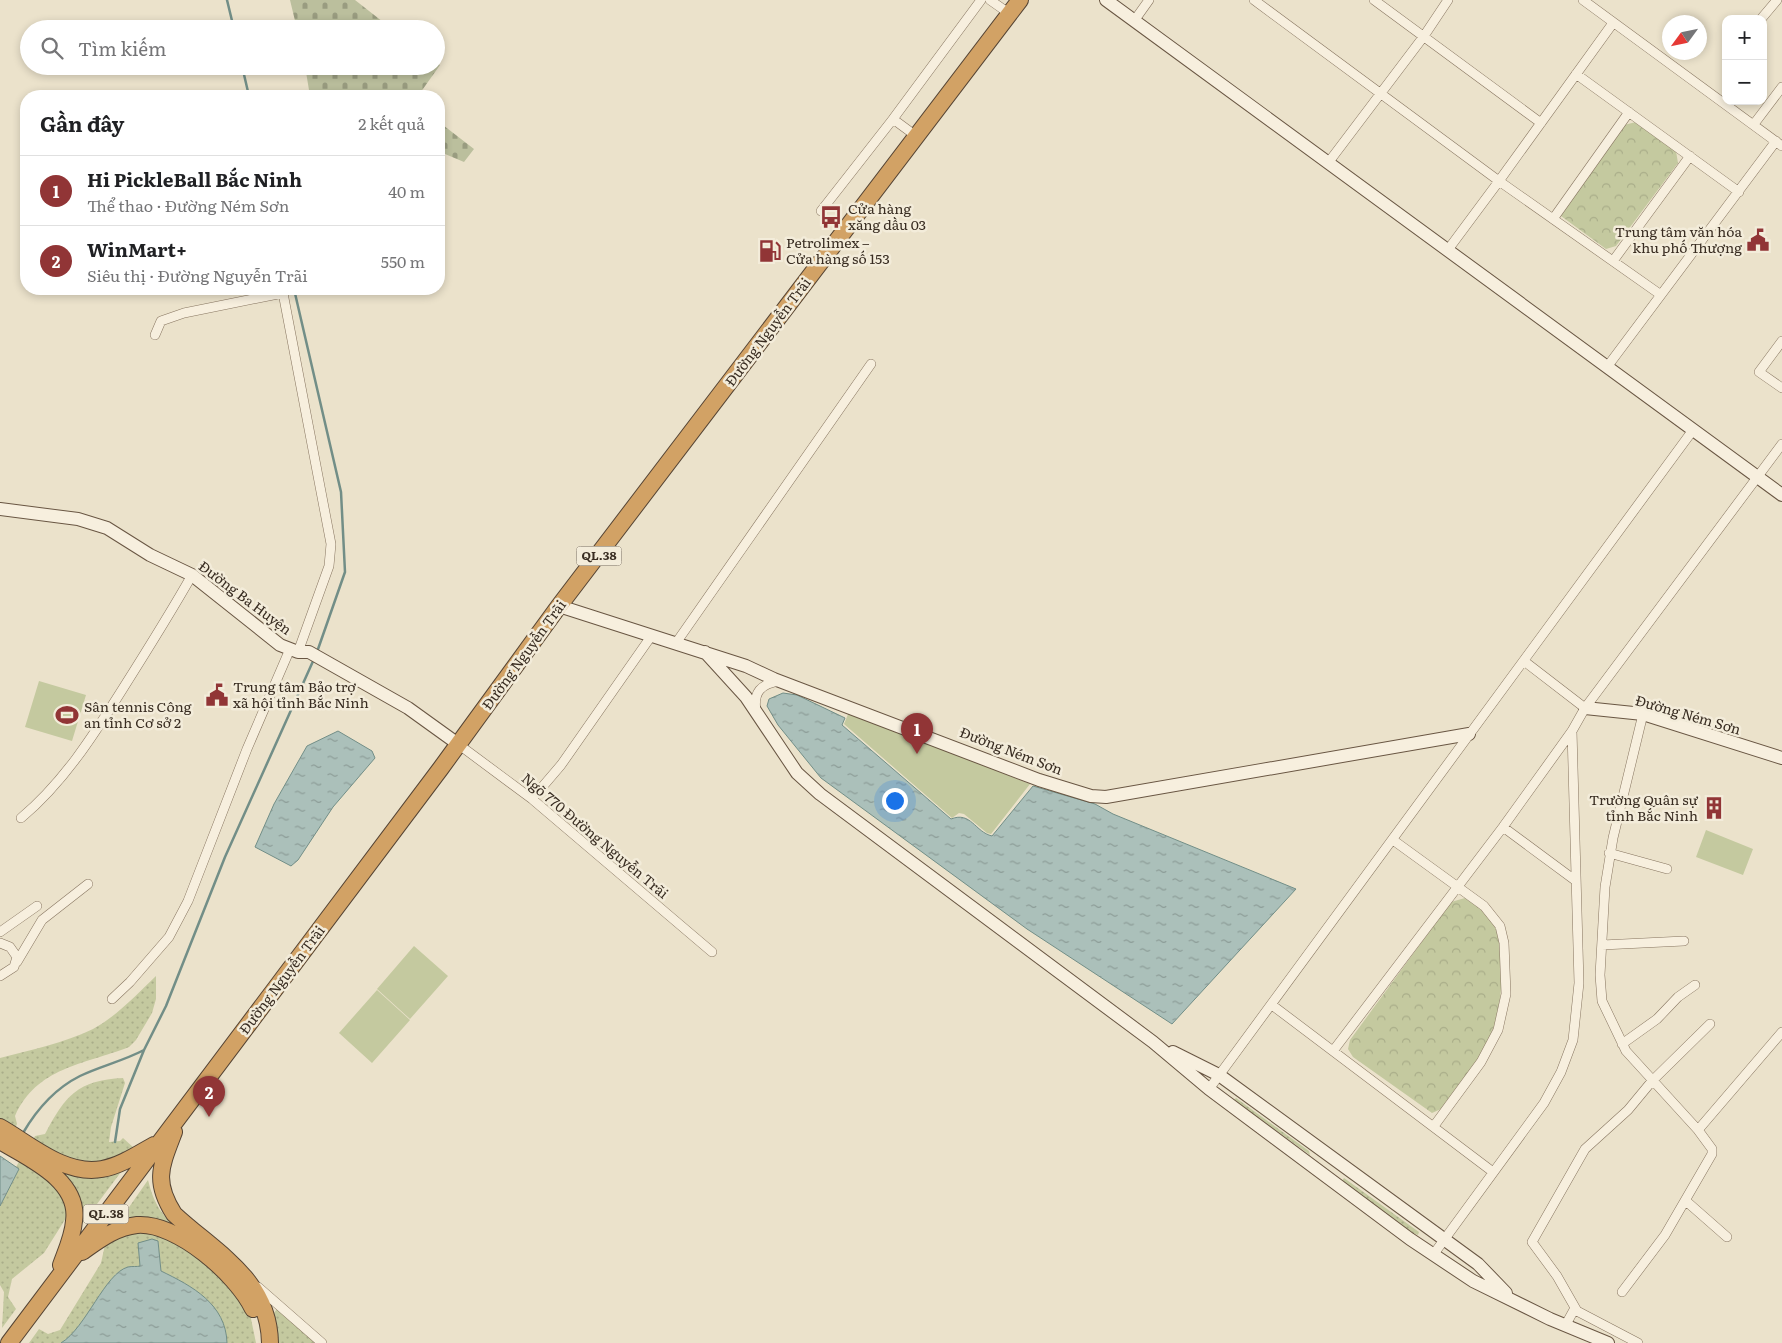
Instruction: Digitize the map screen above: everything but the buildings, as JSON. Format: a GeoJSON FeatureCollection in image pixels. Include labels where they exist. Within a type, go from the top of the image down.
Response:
{"type":"FeatureCollection","features":[{"type":"Feature","properties":{"kind":"highway","name":"Đường Nguyễn Trãi"},"geometry":{"type":"LineString","coordinates":[[9,1343],[458,744],[559,606],[1020,0]]}},
{"type":"Feature","properties":{"kind":"highway"},"geometry":{"type":"LineString","coordinates":[[181,1115],[161,1168],[160,1186],[166,1202],[174,1214],[249,1280],[266,1311],[270,1343]]}},
{"type":"Feature","properties":{"kind":"highway"},"geometry":{"type":"LineString","coordinates":[[0,1128],[52,1159],[85,1170],[109,1168],[158,1143]]}},
{"type":"Feature","properties":{"kind":"highway"},"geometry":{"type":"LineString","coordinates":[[0,1141],[48,1171],[66,1188],[71,1197],[74,1224],[55,1282]]}},
{"type":"Feature","properties":{"kind":"highway"},"geometry":{"type":"LineString","coordinates":[[72,1258],[109,1234],[130,1226],[150,1226],[169,1232],[212,1261],[242,1289],[255,1313],[260,1343]]}},
{"type":"Feature","properties":{"kind":"street"},"geometry":{"type":"LineString","coordinates":[[821,211],[981,0]]}},
{"type":"Feature","properties":{"kind":"street"},"geometry":{"type":"LineString","coordinates":[[990,0],[1010,14]]}},
{"type":"Feature","properties":{"kind":"street"},"geometry":{"type":"LineString","coordinates":[[1106,0],[1782,495]]}},
{"type":"Feature","properties":{"kind":"street"},"geometry":{"type":"LineString","coordinates":[[1134,21],[1149,0]]}},
{"type":"Feature","properties":{"kind":"street"},"geometry":{"type":"LineString","coordinates":[[1254,0],[1499,181],[1661,296]]}},
{"type":"Feature","properties":{"kind":"street"},"geometry":{"type":"LineString","coordinates":[[1374,0],[1541,123]]}},
{"type":"Feature","properties":{"kind":"street"},"geometry":{"type":"LineString","coordinates":[[1328,164],[1424,36],[1448,0]]}},
{"type":"Feature","properties":{"kind":"street"},"geometry":{"type":"LineString","coordinates":[[1584,0],[1614,23],[1722,96]]}},
{"type":"Feature","properties":{"kind":"street"},"geometry":{"type":"LineString","coordinates":[[1764,15],[1777,0]]}},
{"type":"Feature","properties":{"kind":"street"},"geometry":{"type":"LineString","coordinates":[[1447,251],[1614,23]]}},
{"type":"Feature","properties":{"kind":"street"},"geometry":{"type":"LineString","coordinates":[[1576,74],[1739,192]]}},
{"type":"Feature","properties":{"kind":"street"},"geometry":{"type":"LineString","coordinates":[[1754,124],[1782,88]]}},
{"type":"Feature","properties":{"kind":"street"},"geometry":{"type":"LineString","coordinates":[[1607,367],[1739,192],[1779,143],[1733,105]]}},
{"type":"Feature","properties":{"kind":"street"},"geometry":{"type":"LineString","coordinates":[[1553,219],[1629,112]]}},
{"type":"Feature","properties":{"kind":"street"},"geometry":{"type":"LineString","coordinates":[[893,118],[916,136]]}},
{"type":"Feature","properties":{"kind":"street"},"geometry":{"type":"LineString","coordinates":[[1612,261],[1690,156]]}},
{"type":"Feature","properties":{"kind":"street"},"geometry":{"type":"LineString","coordinates":[[155,334],[161,321],[184,313],[273,295]]}},
{"type":"Feature","properties":{"kind":"street"},"geometry":{"type":"LineString","coordinates":[[112,999],[136,976],[169,936],[188,901],[247,749],[298,651],[329,566],[330,544],[283,295]]}},
{"type":"Feature","properties":{"kind":"street"},"geometry":{"type":"LineString","coordinates":[[1782,341],[1759,372],[1782,388]]}},
{"type":"Feature","properties":{"kind":"street"},"geometry":{"type":"LineString","coordinates":[[676,643],[871,364]]}},
{"type":"Feature","properties":{"kind":"street"},"geometry":{"type":"LineString","coordinates":[[1209,1089],[1692,430]]}},
{"type":"Feature","properties":{"kind":"street"},"geometry":{"type":"LineString","coordinates":[[1333,1051],[1458,887],[1572,730],[1585,708],[1782,444]]}},
{"type":"Feature","properties":{"kind":"street","name":"Đường Ba Huyện"},"geometry":{"type":"LineString","coordinates":[[0,509],[89,521],[120,535],[150,555],[192,575],[280,645],[328,663],[408,708],[458,744]]}},
{"type":"Feature","properties":{"kind":"street"},"geometry":{"type":"LineString","coordinates":[[21,818],[43,799],[75,761],[148,648],[192,575]]}},
{"type":"Feature","properties":{"kind":"street","name":"Đường Ném Sơn"},"geometry":{"type":"LineString","coordinates":[[559,606],[746,666],[1039,780],[1091,796],[1106,797],[1469,734]]}},
{"type":"Feature","properties":{"kind":"street"},"geometry":{"type":"LineString","coordinates":[[532,800],[561,764],[652,635]]}},
{"type":"Feature","properties":{"kind":"street"},"geometry":{"type":"LineString","coordinates":[[705,652],[734,682],[789,762],[806,782],[1153,1042],[1209,1089],[1433,1255],[1473,1281],[1565,1326],[1608,1343]]}},
{"type":"Feature","properties":{"kind":"street"},"geometry":{"type":"LineString","coordinates":[[1524,661],[1585,708]]}},
{"type":"Feature","properties":{"kind":"street"},"geometry":{"type":"LineString","coordinates":[[757,713],[755,699],[757,693],[767,684],[779,680]]}},
{"type":"Feature","properties":{"kind":"street","name":"Đường Ném Sơn"},"geometry":{"type":"LineString","coordinates":[[1585,708],[1643,714],[1782,758]]}},
{"type":"Feature","properties":{"kind":"street"},"geometry":{"type":"LineString","coordinates":[[1622,1292],[1665,1235],[1712,1154],[1712,1149],[1698,1130],[1652,1081],[1622,1044],[1602,1002],[1600,975],[1605,887],[1613,838],[1643,714]]}},
{"type":"Feature","properties":{"kind":"street"},"geometry":{"type":"LineString","coordinates":[[1433,1255],[1554,1088],[1571,1047],[1579,983],[1572,730]]}},
{"type":"Feature","properties":{"kind":"street","name":"Ngõ 770 Đường Nguyễn Trãi"},"geometry":{"type":"LineString","coordinates":[[458,744],[532,800],[712,952]]}},
{"type":"Feature","properties":{"kind":"street"},"geometry":{"type":"LineString","coordinates":[[1502,826],[1576,881]]}},
{"type":"Feature","properties":{"kind":"street"},"geometry":{"type":"LineString","coordinates":[[1393,840],[1484,906],[1500,926],[1506,958],[1506,994],[1503,1016],[1491,1046],[1434,1126]]}},
{"type":"Feature","properties":{"kind":"street"},"geometry":{"type":"LineString","coordinates":[[1608,853],[1667,869]]}},
{"type":"Feature","properties":{"kind":"street"},"geometry":{"type":"LineString","coordinates":[[0,976],[12,970],[26,943],[42,920],[88,884]]}},
{"type":"Feature","properties":{"kind":"street"},"geometry":{"type":"LineString","coordinates":[[0,932],[37,906]]}},
{"type":"Feature","properties":{"kind":"street"},"geometry":{"type":"LineString","coordinates":[[1602,945],[1684,941]]}},
{"type":"Feature","properties":{"kind":"street"},"geometry":{"type":"LineString","coordinates":[[0,943],[15,952],[17,962]]}},
{"type":"Feature","properties":{"kind":"street"},"geometry":{"type":"LineString","coordinates":[[1622,1044],[1657,1019],[1678,998],[1695,985]]}},
{"type":"Feature","properties":{"kind":"street"},"geometry":{"type":"LineString","coordinates":[[1272,1005],[1494,1172]]}},
{"type":"Feature","properties":{"kind":"street"},"geometry":{"type":"LineString","coordinates":[[1638,1343],[1580,1314],[1557,1276],[1532,1242],[1584,1149],[1628,1110],[1652,1081],[1710,1024]]}},
{"type":"Feature","properties":{"kind":"street"},"geometry":{"type":"LineString","coordinates":[[1698,1130],[1782,1032]]}},
{"type":"Feature","properties":{"kind":"street"},"geometry":{"type":"LineString","coordinates":[[1153,1042],[1219,1075],[1478,1264],[1513,1301]]}},
{"type":"Feature","properties":{"kind":"street"},"geometry":{"type":"LineString","coordinates":[[1320,1171],[1330,1156]]}},
{"type":"Feature","properties":{"kind":"street"},"geometry":{"type":"LineString","coordinates":[[1686,1201],[1727,1237]]}},
{"type":"Feature","properties":{"kind":"street"},"geometry":{"type":"LineString","coordinates":[[249,1280],[322,1343]]}},
{"type":"Feature","properties":{"kind":"street"},"geometry":{"type":"LineString","coordinates":[[1565,1326],[1575,1308]]}},
{"type":"Feature","properties":{"kind":"green space"},"geometry":{"type":"Polygon","coordinates":[[[290,0],[355,0],[381,20],[295,20],[290,0]]]}},
{"type":"Feature","properties":{"kind":"green space"},"geometry":{"type":"Polygon","coordinates":[[[306,75],[433,75],[422,90],[309,90],[306,75]]]}},
{"type":"Feature","properties":{"kind":"green space"},"geometry":{"type":"Polygon","coordinates":[[[1636,122],[1676,151],[1678,163],[1616,246],[1606,249],[1561,216],[1562,211],[1624,125],[1636,122]]]}},
{"type":"Feature","properties":{"kind":"green space"},"geometry":{"type":"Polygon","coordinates":[[[445,127],[474,149],[464,162],[445,154],[445,127]]]}},
{"type":"Feature","properties":{"kind":"green space"},"geometry":{"type":"Polygon","coordinates":[[[39,681],[86,695],[72,741],[25,727],[39,681]]]}},
{"type":"Feature","properties":{"kind":"green space"},"geometry":{"type":"Polygon","coordinates":[[[849,712],[1030,784],[991,834],[987,833],[964,814],[959,813],[952,818],[844,724],[849,712]]]}},
{"type":"Feature","properties":{"kind":"green space"},"geometry":{"type":"Polygon","coordinates":[[[1706,830],[1753,849],[1743,875],[1696,857],[1706,830]]]}},
{"type":"Feature","properties":{"kind":"green space"},"geometry":{"type":"Polygon","coordinates":[[[1465,898],[1486,914],[1495,927],[1500,949],[1502,978],[1499,1007],[1493,1029],[1483,1051],[1441,1109],[1432,1113],[1353,1057],[1348,1049],[1350,1040],[1451,902],[1465,898]]]}},
{"type":"Feature","properties":{"kind":"green space"},"geometry":{"type":"Polygon","coordinates":[[[414,946],[448,976],[410,1019],[377,989],[414,946]]]}},
{"type":"Feature","properties":{"kind":"green space"},"geometry":{"type":"Polygon","coordinates":[[[156,976],[156,999],[152,1013],[136,1040],[129,1047],[63,1070],[49,1077],[24,1100],[15,1116],[17,1124],[14,1130],[0,1123],[0,1058],[59,1042],[93,1029],[118,1011],[156,976]]]}},
{"type":"Feature","properties":{"kind":"green space"},"geometry":{"type":"Polygon","coordinates":[[[377,990],[410,1020],[372,1063],[339,1033],[377,990]]]}},
{"type":"Feature","properties":{"kind":"green space"},"geometry":{"type":"Polygon","coordinates":[[[123,1078],[125,1083],[111,1127],[109,1142],[120,1141],[123,1138],[134,1148],[106,1161],[94,1163],[82,1162],[59,1155],[32,1142],[35,1136],[45,1134],[59,1110],[75,1092],[95,1082],[123,1078]]]}},
{"type":"Feature","properties":{"kind":"green space"},"geometry":{"type":"Polygon","coordinates":[[[1236,1098],[1309,1151],[1310,1155],[1234,1100],[1236,1098]]]}},
{"type":"Feature","properties":{"kind":"green space"},"geometry":{"type":"Polygon","coordinates":[[[20,1160],[47,1179],[67,1201],[66,1218],[44,1253],[12,1279],[8,1297],[16,1309],[2,1328],[4,1292],[0,1285],[0,1206],[19,1169],[16,1167],[20,1160]]]}},
{"type":"Feature","properties":{"kind":"green space"},"geometry":{"type":"Polygon","coordinates":[[[44,1161],[127,1164],[82,1224],[80,1210],[44,1161]]]}},
{"type":"Feature","properties":{"kind":"green space"},"geometry":{"type":"Polygon","coordinates":[[[1344,1178],[1419,1232],[1418,1235],[1342,1181],[1344,1178]]]}},
{"type":"Feature","properties":{"kind":"green space"},"geometry":{"type":"Polygon","coordinates":[[[148,1180],[160,1209],[169,1221],[182,1232],[118,1223],[148,1180]]]}},
{"type":"Feature","properties":{"kind":"green space"},"geometry":{"type":"Polygon","coordinates":[[[122,1233],[153,1233],[181,1246],[217,1273],[249,1309],[256,1343],[227,1343],[225,1330],[213,1308],[194,1290],[161,1271],[158,1241],[140,1267],[116,1274],[72,1336],[61,1343],[29,1343],[39,1329],[48,1334],[60,1330],[101,1263],[105,1245],[122,1233]]]}},
{"type":"Feature","properties":{"kind":"green space"},"geometry":{"type":"Polygon","coordinates":[[[277,1309],[316,1343],[276,1343],[276,1325],[273,1314],[277,1309]]]}},
{"type":"Feature","properties":{"kind":"water"},"geometry":{"type":"Polygon","coordinates":[[[783,693],[797,695],[845,718],[842,725],[951,819],[958,817],[968,820],[986,834],[992,836],[1033,786],[1095,804],[1113,814],[1296,889],[1172,1024],[1027,929],[821,778],[778,725],[767,706],[769,699],[783,693]]]}},
{"type":"Feature","properties":{"kind":"water"},"geometry":{"type":"Polygon","coordinates":[[[338,731],[372,751],[375,758],[333,807],[298,860],[291,866],[255,847],[274,804],[307,746],[338,731]]]}},
{"type":"Feature","properties":{"kind":"water"},"geometry":{"type":"Polygon","coordinates":[[[0,1156],[19,1169],[0,1206],[0,1156]]]}},
{"type":"Feature","properties":{"kind":"water"},"geometry":{"type":"Polygon","coordinates":[[[152,1239],[158,1241],[161,1271],[195,1290],[214,1307],[221,1317],[227,1343],[61,1343],[79,1326],[111,1279],[128,1267],[140,1266],[138,1243],[152,1239]]]}},
{"type":"Feature","properties":{"kind":"waterway"},"geometry":{"type":"LineString","coordinates":[[227,0],[232,20]]}},
{"type":"Feature","properties":{"kind":"waterway"},"geometry":{"type":"LineString","coordinates":[[244,75],[248,90]]}},
{"type":"Feature","properties":{"kind":"waterway"},"geometry":{"type":"LineString","coordinates":[[295,295],[341,492],[345,572],[317,652]]}},
{"type":"Feature","properties":{"kind":"waterway"},"geometry":{"type":"LineString","coordinates":[[115,1142],[120,1109],[144,1050],[166,1006],[225,857],[314,659]]}},
{"type":"Feature","properties":{"kind":"waterway"},"geometry":{"type":"LineString","coordinates":[[23,1133],[40,1108],[62,1087],[80,1076],[144,1050]]}},
{"type":"Feature","properties":{"kind":"place","name":"Cửa hàng xăng dầu 03"},"geometry":{"type":"Point","coordinates":[831,217]}},
{"type":"Feature","properties":{"kind":"place","name":"Trung tâm văn hóa khu phố Thượng"},"geometry":{"type":"Point","coordinates":[1758,240]}},
{"type":"Feature","properties":{"kind":"place","name":"Petrolimex – Cửa hàng số 153"},"geometry":{"type":"Point","coordinates":[770,251]}},
{"type":"Feature","properties":{"kind":"place","name":"Trung tâm Bảo trợ xã hội tỉnh Bắc Ninh"},"geometry":{"type":"Point","coordinates":[217,695]}},
{"type":"Feature","properties":{"kind":"place","name":"Sân tennis Công an tỉnh Cơ sở 2"},"geometry":{"type":"Point","coordinates":[67,715]}},
{"type":"Feature","properties":{"kind":"place","name":"Hi PickleBall Bắc Ninh"},"geometry":{"type":"Point","coordinates":[917,754]}},
{"type":"Feature","properties":{"kind":"place","name":"Trường Quân sự tỉnh Bắc Ninh"},"geometry":{"type":"Point","coordinates":[1714,808]}},
{"type":"Feature","properties":{"kind":"place","name":"WinMart+"},"geometry":{"type":"Point","coordinates":[209,1117]}}]}
